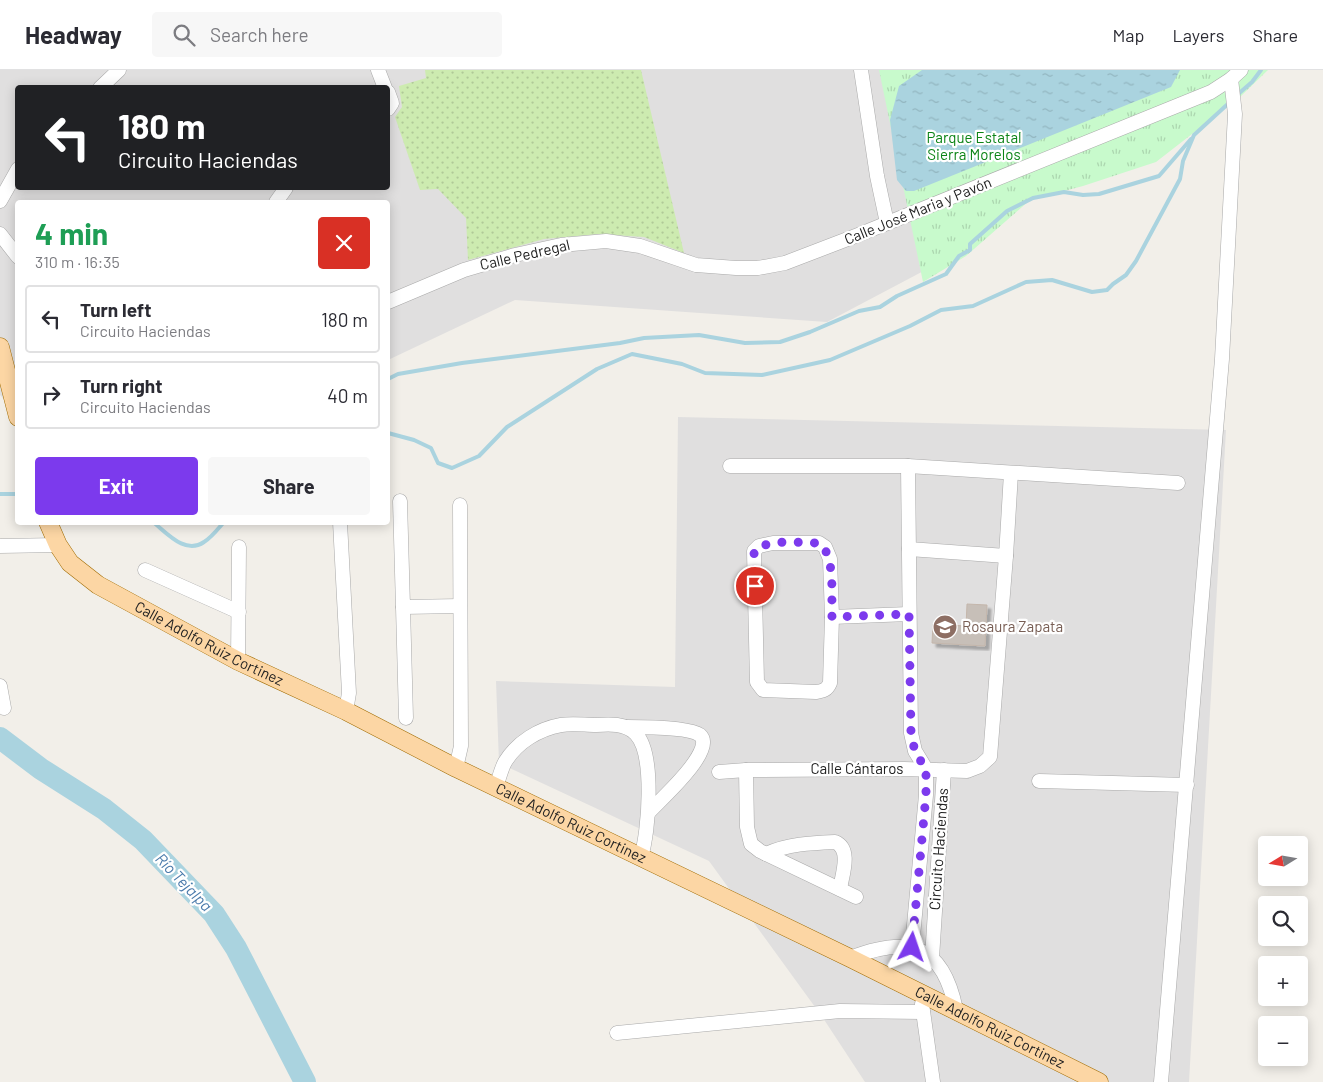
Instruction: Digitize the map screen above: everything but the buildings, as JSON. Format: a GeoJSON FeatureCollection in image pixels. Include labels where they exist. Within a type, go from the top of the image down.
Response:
{"type":"FeatureCollection","features":[{"type":"Feature","properties":{"kind":"main road"},"geometry":{"type":"LineString","coordinates":[[0,347],[15,405]]}},
{"type":"Feature","properties":{"kind":"main road","name":"Calle Adolfo Ruiz Cortinez"},"geometry":{"type":"LineString","coordinates":[[49,525],[58,545],[70,563],[98,585],[238,661],[346,711],[456,768],[850,958],[1099,1082]]}},
{"type":"Feature","properties":{"kind":"street"},"geometry":{"type":"LineString","coordinates":[[103,85],[118,70]]}},
{"type":"Feature","properties":{"kind":"street"},"geometry":{"type":"LineString","coordinates":[[378,70],[385,85]]}},
{"type":"Feature","properties":{"kind":"street"},"geometry":{"type":"LineString","coordinates":[[861,70],[877,176],[888,223]]}},
{"type":"Feature","properties":{"kind":"street"},"geometry":{"type":"LineString","coordinates":[[1161,1082],[1222,359],[1235,114],[1235,80]]}},
{"type":"Feature","properties":{"kind":"street","name":"Calle José Maria y Pavón"},"geometry":{"type":"LineString","coordinates":[[696,265],[758,268],[785,263],[1211,92],[1235,80]]}},
{"type":"Feature","properties":{"kind":"street"},"geometry":{"type":"LineString","coordinates":[[0,201],[15,174]]}},
{"type":"Feature","properties":{"kind":"street"},"geometry":{"type":"LineString","coordinates":[[0,234],[15,254]]}},
{"type":"Feature","properties":{"kind":"street","name":"Calle Pedregal"},"geometry":{"type":"LineString","coordinates":[[390,301],[464,270],[515,255],[561,245],[606,241],[640,246],[696,265]]}},
{"type":"Feature","properties":{"kind":"street"},"geometry":{"type":"LineString","coordinates":[[730,466],[908,466],[1178,483]]}},
{"type":"Feature","properties":{"kind":"street","name":"Circuito Haciendas"},"geometry":{"type":"LineString","coordinates":[[908,466],[911,733],[915,752],[926,769],[926,815],[912,947]]}},
{"type":"Feature","properties":{"kind":"street"},"geometry":{"type":"LineString","coordinates":[[909,549],[1006,556],[1011,473]]}},
{"type":"Feature","properties":{"kind":"street"},"geometry":{"type":"LineString","coordinates":[[400,502],[406,718]]}},
{"type":"Feature","properties":{"kind":"street"},"geometry":{"type":"LineString","coordinates":[[456,768],[461,746],[460,505]]}},
{"type":"Feature","properties":{"kind":"street"},"geometry":{"type":"LineString","coordinates":[[340,525],[349,693],[346,711]]}},
{"type":"Feature","properties":{"kind":"street"},"geometry":{"type":"LineString","coordinates":[[773,543],[819,543],[825,547],[830,559],[832,617],[830,683],[828,688],[816,692],[763,690],[756,676],[754,551],[759,546],[773,543]]}},
{"type":"Feature","properties":{"kind":"street"},"geometry":{"type":"LineString","coordinates":[[1,547],[58,545]]}},
{"type":"Feature","properties":{"kind":"street"},"geometry":{"type":"LineString","coordinates":[[238,661],[239,547]]}},
{"type":"Feature","properties":{"kind":"street","name":"Calle Cántaros"},"geometry":{"type":"LineString","coordinates":[[719,772],[746,770],[926,769],[967,771],[980,766],[990,757],[1006,556]]}},
{"type":"Feature","properties":{"kind":"street"},"geometry":{"type":"LineString","coordinates":[[145,570],[239,612]]}},
{"type":"Feature","properties":{"kind":"street"},"geometry":{"type":"LineString","coordinates":[[403,607],[460,606]]}},
{"type":"Feature","properties":{"kind":"street"},"geometry":{"type":"LineString","coordinates":[[832,617],[909,614]]}},
{"type":"Feature","properties":{"kind":"street"},"geometry":{"type":"LineString","coordinates":[[0,686],[4,708]]}},
{"type":"Feature","properties":{"kind":"street"},"geometry":{"type":"LineString","coordinates":[[496,787],[505,762],[516,748],[527,738],[541,731],[562,725],[656,726],[699,734],[702,739],[702,749],[699,757],[691,769],[649,812]]}},
{"type":"Feature","properties":{"kind":"street"},"geometry":{"type":"LineString","coordinates":[[627,727],[637,734],[643,748],[649,782],[649,812],[646,840],[641,857]]}},
{"type":"Feature","properties":{"kind":"street"},"geometry":{"type":"LineString","coordinates":[[746,770],[747,827],[751,844],[756,849],[856,897]]}},
{"type":"Feature","properties":{"kind":"street","name":"Circuito Haciendas"},"geometry":{"type":"LineString","coordinates":[[932,958],[944,770]]}},
{"type":"Feature","properties":{"kind":"street"},"geometry":{"type":"LineString","coordinates":[[1039,781],[1187,785]]}},
{"type":"Feature","properties":{"kind":"street"},"geometry":{"type":"LineString","coordinates":[[766,854],[778,848],[801,844],[835,842],[840,844],[845,854],[840,889]]}},
{"type":"Feature","properties":{"kind":"street"},"geometry":{"type":"LineString","coordinates":[[850,958],[887,946],[912,947],[932,958],[946,976],[956,1010]]}},
{"type":"Feature","properties":{"kind":"street"},"geometry":{"type":"LineString","coordinates":[[919,993],[933,1082]]}},
{"type":"Feature","properties":{"kind":"street"},"geometry":{"type":"LineString","coordinates":[[617,1033],[840,1011],[923,1012]]}},
{"type":"Feature","properties":{"kind":"shaded area"},"geometry":{"type":"Polygon","coordinates":[[[0,70],[915,70],[933,266],[827,322],[515,300],[390,359],[390,200],[15,200],[15,411],[0,395],[0,70]]]}},
{"type":"Feature","properties":{"kind":"shaded area"},"geometry":{"type":"Polygon","coordinates":[[[678,417],[1226,430],[1189,1082],[865,1082],[823,1018],[709,861],[499,763],[496,681],[675,687],[678,417]]]}},
{"type":"Feature","properties":{"kind":"green space"},"geometry":{"type":"Polygon","coordinates":[[[425,70],[641,70],[684,253],[644,237],[599,234],[544,239],[468,260],[466,218],[438,189],[420,190],[395,117],[402,107],[399,86],[426,78],[425,70]]]}},
{"type":"Feature","properties":{"kind":"green space","name":"Parque Estatal Sierra Morelos"},"geometry":{"type":"Polygon","coordinates":[[[879,70],[1268,70],[1241,96],[1156,162],[1083,186],[1030,200],[966,256],[923,282],[879,70]]]}},
{"type":"Feature","properties":{"kind":"water"},"geometry":{"type":"Polygon","coordinates":[[[922,70],[1180,70],[1171,87],[914,191],[906,191],[897,180],[890,120],[899,86],[922,70]]]}},
{"type":"Feature","properties":{"kind":"waterway"},"geometry":{"type":"LineString","coordinates":[[1237,95],[1252,82],[1261,70]]}},
{"type":"Feature","properties":{"kind":"waterway"},"geometry":{"type":"LineString","coordinates":[[390,434],[414,440],[431,448],[438,463],[452,468],[479,456],[507,427],[597,369],[632,354],[682,364],[705,373],[762,375],[830,360],[910,326],[941,310],[973,306],[1026,282],[1052,280],[1092,292],[1107,290],[1126,275],[1136,261],[1180,179],[1183,161],[1194,135],[1230,102]]}},
{"type":"Feature","properties":{"kind":"waterway"},"geometry":{"type":"LineString","coordinates":[[390,378],[398,374],[462,363],[620,343],[644,338],[699,335],[745,343],[780,342],[810,332],[859,311],[880,307],[897,296],[946,274],[959,256],[970,250],[970,244],[1007,211],[1033,198],[1064,192],[1083,195],[1099,194],[1159,176],[1191,139]]}},
{"type":"Feature","properties":{"kind":"waterway"},"geometry":{"type":"LineString","coordinates":[[0,494],[15,494]]}},
{"type":"Feature","properties":{"kind":"waterway"},"geometry":{"type":"LineString","coordinates":[[156,525],[170,537],[190,546],[207,540],[221,525]]}},
{"type":"Feature","properties":{"kind":"waterway","name":"Río Tejalpa"},"geometry":{"type":"LineString","coordinates":[[0,738],[41,769],[104,809],[143,840],[214,914],[236,948],[305,1082]]}},
{"type":"Feature","properties":{"kind":"place","name":"Rosaura Zapata"},"geometry":{"type":"Point","coordinates":[945,627]}},
{"type":"Feature","properties":{"kind":"route"},"geometry":{"type":"LineString","coordinates":[[755,586],[754,551],[759,546],[773,543],[819,543],[825,547],[830,559],[832,617],[909,614],[911,733],[915,752],[926,769],[926,815],[912,947]]}}]}
